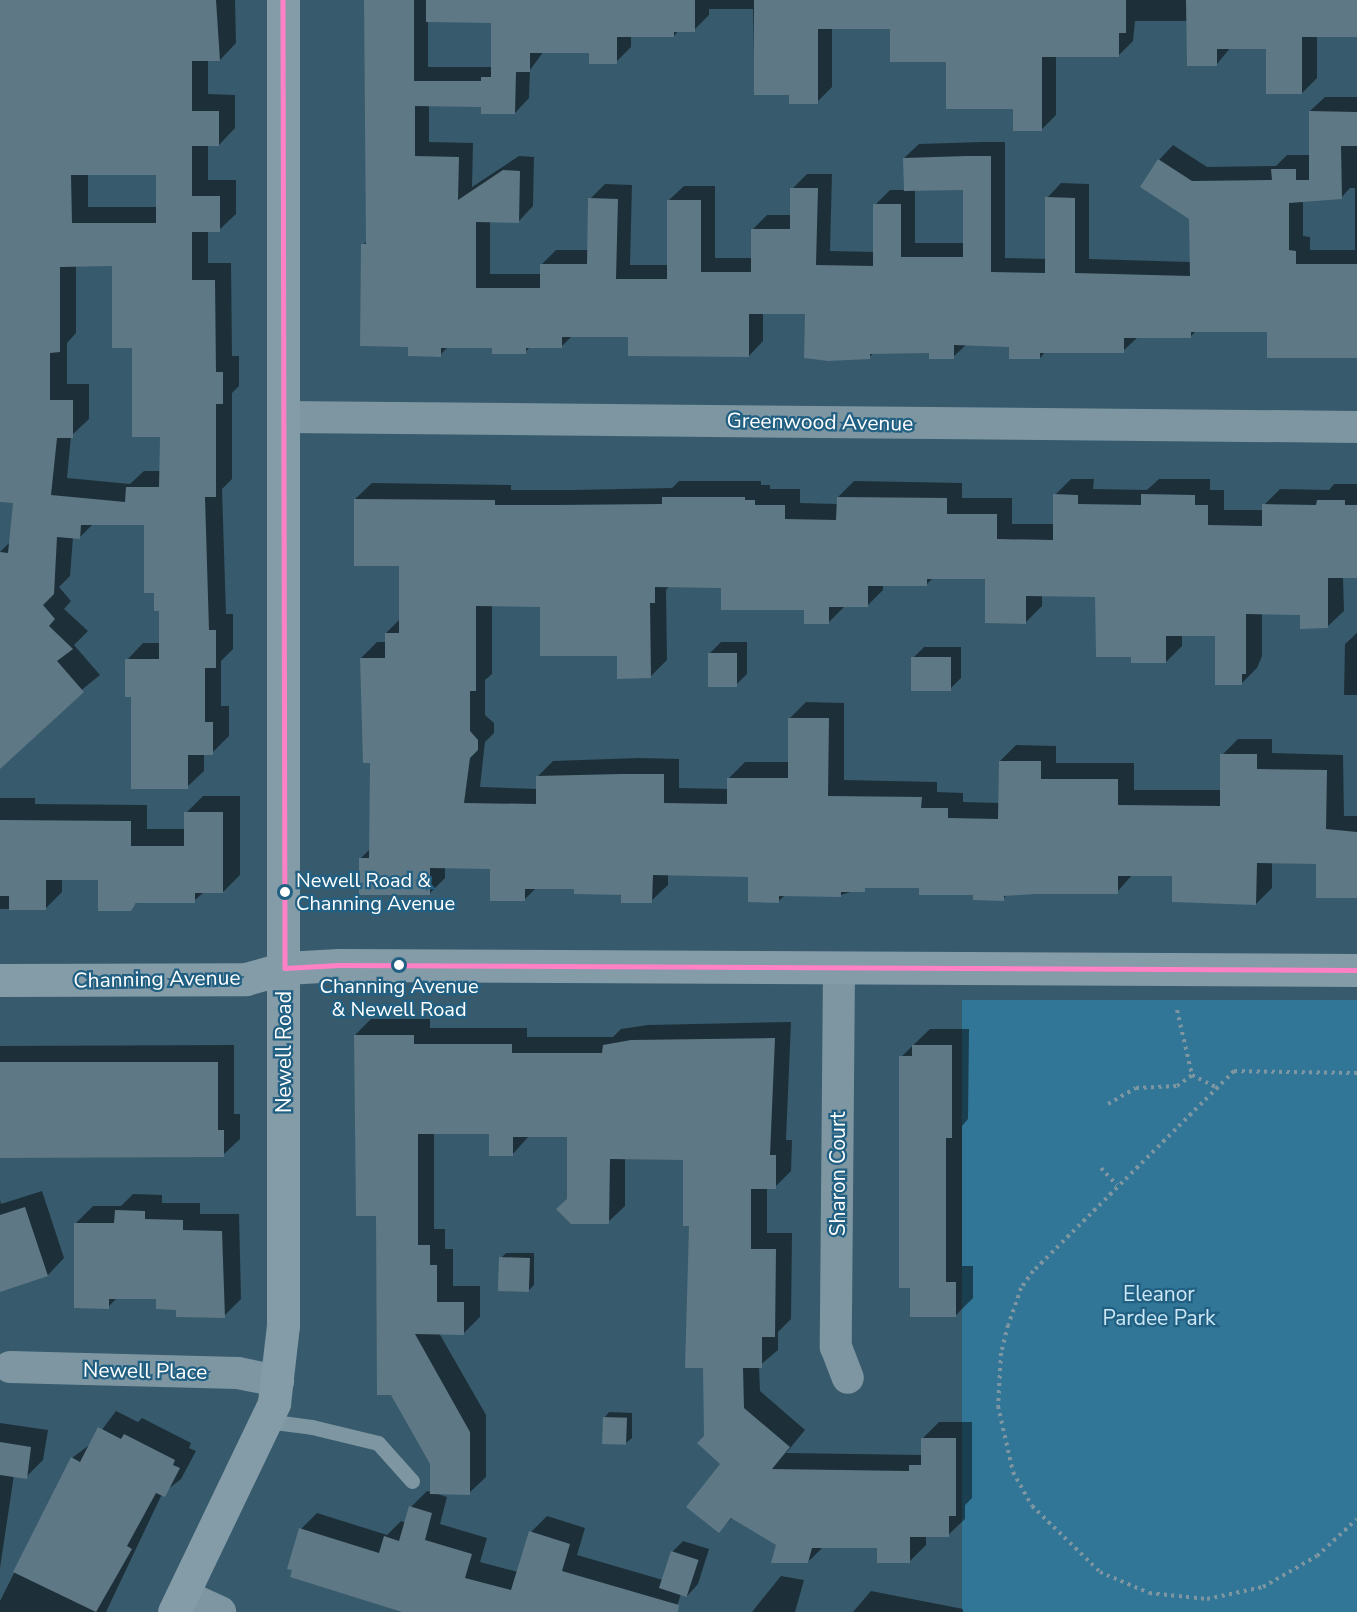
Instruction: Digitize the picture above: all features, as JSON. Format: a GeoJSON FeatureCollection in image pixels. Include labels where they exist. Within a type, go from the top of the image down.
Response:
{"type":"FeatureCollection","features":[{"type":"Feature","properties":{"kind":"street","name":"Newell Road"},"geometry":{"type":"LineString","coordinates":[[178,1604],[266,1421],[278,1381],[283,1325],[285,968],[283,0]]}},
{"type":"Feature","properties":{"kind":"street","name":"Greenwood Avenue"},"geometry":{"type":"LineString","coordinates":[[284,417],[1357,427]]}},
{"type":"Feature","properties":{"kind":"street","name":"Channing Avenue"},"geometry":{"type":"LineString","coordinates":[[0,980],[246,979],[285,968],[339,965],[1357,970]]}},
{"type":"Feature","properties":{"kind":"street","name":"Sharon Court"},"geometry":{"type":"LineString","coordinates":[[839,969],[836,1347],[848,1378]]}},
{"type":"Feature","properties":{"kind":"street","name":"Newell Place"},"geometry":{"type":"LineString","coordinates":[[10,1367],[238,1373],[278,1381]]}},
{"type":"Feature","properties":{"kind":"street"},"geometry":{"type":"LineString","coordinates":[[178,1604],[220,1612]]}},
{"type":"Feature","properties":{"kind":"lane"},"geometry":{"type":"LineString","coordinates":[[266,1421],[312,1427],[378,1443],[412,1481]]}},
{"type":"Feature","properties":{"kind":"path"},"geometry":{"type":"LineString","coordinates":[[1177,1010],[1192,1075],[1217,1088]]}},
{"type":"Feature","properties":{"kind":"path"},"geometry":{"type":"LineString","coordinates":[[1357,1073],[1233,1071],[1117,1185],[1033,1271],[1021,1288],[1001,1353],[998,1406],[1013,1472],[1032,1506],[1100,1572],[1149,1593],[1178,1598],[1230,1596],[1263,1587],[1317,1556],[1357,1519]]}},
{"type":"Feature","properties":{"kind":"path"},"geometry":{"type":"LineString","coordinates":[[1108,1104],[1137,1088],[1177,1086],[1192,1075]]}},
{"type":"Feature","properties":{"kind":"path"},"geometry":{"type":"LineString","coordinates":[[1101,1168],[1117,1185]]}},
{"type":"Feature","properties":{"kind":"green space","name":"Eleanor Pardee Park"},"geometry":{"type":"Polygon","coordinates":[[[962,1000],[1357,1000],[1357,1612],[962,1612],[962,1000]]]}},
{"type":"Feature","properties":{"kind":"building"},"geometry":{"type":"Polygon","coordinates":[[[0,0],[216,0],[220,61],[192,61],[192,111],[219,111],[219,146],[192,146],[192,196],[220,196],[220,232],[192,232],[192,280],[215,280],[216,372],[223,372],[223,404],[216,404],[216,497],[205,497],[209,630],[216,630],[216,668],[205,668],[205,722],[213,722],[213,755],[188,755],[188,789],[131,789],[131,697],[125,697],[125,659],[159,659],[159,611],[154,611],[154,593],[144,593],[144,525],[81,525],[80,539],[57,537],[54,594],[43,605],[55,619],[49,626],[73,649],[57,661],[84,692],[0,769],[0,552],[8,553],[13,503],[0,502],[0,0]],[[71,175],[72,223],[156,223],[156,175],[71,175]],[[112,266],[60,267],[60,352],[50,353],[50,400],[73,400],[73,438],[57,438],[51,495],[125,502],[126,487],[159,487],[160,437],[132,437],[132,348],[112,348],[112,266]]]}},
{"type":"Feature","properties":{"kind":"building"},"geometry":{"type":"Polygon","coordinates":[[[364,0],[414,0],[414,81],[481,81],[481,77],[491,77],[491,23],[426,22],[426,0],[695,0],[695,32],[674,32],[674,37],[617,37],[617,64],[589,64],[589,53],[530,53],[530,72],[516,72],[515,114],[481,114],[481,107],[415,106],[415,156],[459,157],[458,200],[503,170],[520,171],[519,223],[476,222],[476,288],[540,288],[540,264],[587,264],[588,198],[618,199],[616,279],[667,279],[667,200],[701,200],[701,272],[751,272],[751,229],[790,229],[790,188],[818,188],[816,265],[873,266],[873,204],[901,204],[901,257],[963,257],[963,190],[904,191],[903,158],[967,156],[991,156],[991,272],[1045,273],[1045,197],[1075,198],[1075,273],[1190,276],[1189,219],[1140,187],[1158,159],[1192,181],[1272,180],[1271,169],[1296,169],[1296,180],[1309,180],[1309,111],[1357,112],[1357,146],[1341,146],[1342,199],[1289,203],[1289,250],[1296,251],[1296,264],[1357,264],[1357,358],[1267,358],[1267,332],[1191,332],[1191,338],[1124,338],[1124,353],[1040,353],[1040,359],[1009,359],[1009,347],[954,345],[954,359],[929,359],[929,353],[870,354],[870,359],[828,361],[804,358],[805,314],[749,314],[749,357],[628,356],[628,337],[562,337],[562,348],[526,348],[526,354],[492,354],[492,348],[441,348],[441,357],[408,356],[408,347],[360,346],[361,244],[366,244],[364,0]]]}},
{"type":"Feature","properties":{"kind":"building"},"geometry":{"type":"Polygon","coordinates":[[[754,0],[1126,0],[1126,33],[1119,33],[1119,57],[1042,57],[1042,131],[1013,131],[1013,109],[946,109],[946,62],[890,62],[890,29],[818,29],[818,104],[789,104],[789,95],[754,95],[754,0]]]}},
{"type":"Feature","properties":{"kind":"building"},"geometry":{"type":"Polygon","coordinates":[[[1186,0],[1357,0],[1357,37],[1302,37],[1302,94],[1266,94],[1266,49],[1217,49],[1217,66],[1187,66],[1186,0]]]}},
{"type":"Feature","properties":{"kind":"building"},"geometry":{"type":"Polygon","coordinates":[[[1053,494],[1078,495],[1078,504],[1141,505],[1141,494],[1195,495],[1195,505],[1208,505],[1208,525],[1262,526],[1262,504],[1316,505],[1317,500],[1345,500],[1345,505],[1357,505],[1357,578],[1328,578],[1328,628],[1300,629],[1300,615],[1246,614],[1246,674],[1242,674],[1242,685],[1215,685],[1215,636],[1166,636],[1166,663],[1131,663],[1131,657],[1096,657],[1095,597],[1026,596],[1026,624],[985,623],[985,579],[927,579],[927,586],[868,586],[868,607],[829,607],[829,624],[804,624],[804,610],[721,610],[721,588],[655,587],[655,603],[650,603],[651,678],[617,679],[617,656],[540,656],[540,607],[476,606],[476,691],[470,691],[470,731],[478,740],[478,750],[470,758],[464,803],[536,804],[536,776],[664,774],[664,803],[727,804],[727,778],[788,778],[788,718],[829,718],[828,796],[922,797],[921,808],[948,808],[948,818],[998,819],[999,761],[1041,761],[1041,779],[1118,779],[1118,805],[1220,806],[1220,754],[1257,754],[1257,769],[1327,770],[1326,829],[1357,832],[1357,898],[1316,898],[1316,864],[1257,863],[1256,905],[1172,902],[1172,876],[1118,876],[1118,894],[1035,894],[1004,896],[1004,901],[973,900],[973,895],[919,895],[919,888],[865,888],[865,892],[841,892],[841,897],[779,896],[779,903],[748,902],[748,877],[653,875],[652,903],[621,903],[621,895],[574,894],[574,889],[525,889],[525,901],[490,901],[490,869],[430,868],[430,895],[359,895],[359,858],[369,858],[370,763],[363,763],[360,658],[385,658],[385,633],[399,633],[399,566],[354,566],[354,499],[495,500],[495,505],[556,505],[662,504],[662,497],[745,497],[745,500],[755,500],[755,505],[785,505],[785,519],[836,520],[837,497],[947,498],[947,514],[997,514],[997,539],[1053,540],[1053,494]]]}},
{"type":"Feature","properties":{"kind":"building"},"geometry":{"type":"Polygon","coordinates":[[[708,653],[737,653],[737,687],[708,687],[708,653]]]}},
{"type":"Feature","properties":{"kind":"building"},"geometry":{"type":"Polygon","coordinates":[[[911,657],[951,657],[951,691],[911,691],[911,657]]]}},
{"type":"Feature","properties":{"kind":"building"},"geometry":{"type":"Polygon","coordinates":[[[184,812],[223,812],[223,893],[195,893],[195,903],[136,903],[131,911],[98,911],[98,880],[46,880],[46,910],[9,910],[9,896],[0,896],[0,820],[131,821],[131,846],[184,846],[184,812]]]}},
{"type":"Feature","properties":{"kind":"building"},"geometry":{"type":"Polygon","coordinates":[[[354,1035],[414,1035],[414,1044],[512,1044],[512,1053],[602,1053],[603,1045],[631,1040],[775,1038],[770,1155],[776,1155],[776,1189],[751,1189],[751,1249],[776,1249],[775,1337],[762,1337],[762,1368],[743,1368],[744,1408],[790,1447],[772,1469],[909,1471],[909,1465],[921,1465],[921,1438],[956,1438],[956,1516],[949,1516],[949,1537],[910,1537],[910,1563],[877,1563],[877,1548],[812,1548],[808,1563],[771,1563],[776,1545],[731,1518],[719,1533],[686,1507],[720,1464],[697,1443],[704,1436],[703,1368],[685,1368],[689,1226],[683,1226],[683,1160],[610,1159],[609,1224],[571,1224],[556,1209],[567,1199],[567,1137],[513,1137],[513,1156],[489,1156],[489,1134],[418,1134],[418,1245],[430,1245],[430,1265],[437,1265],[437,1302],[464,1302],[464,1335],[415,1334],[470,1432],[470,1495],[430,1494],[430,1464],[391,1395],[377,1395],[376,1216],[356,1216],[354,1035]]]}},
{"type":"Feature","properties":{"kind":"building"},"geometry":{"type":"Polygon","coordinates":[[[912,1045],[952,1045],[952,1138],[946,1138],[946,1282],[956,1282],[956,1317],[910,1317],[910,1288],[899,1288],[899,1056],[912,1056],[912,1045]]]}},
{"type":"Feature","properties":{"kind":"building"},"geometry":{"type":"Polygon","coordinates":[[[0,1062],[218,1062],[218,1130],[224,1130],[224,1157],[0,1158],[0,1062]]]}},
{"type":"Feature","properties":{"kind":"building"},"geometry":{"type":"Polygon","coordinates":[[[25,1207],[48,1276],[0,1292],[0,1215],[25,1207]]]}},
{"type":"Feature","properties":{"kind":"building"},"geometry":{"type":"Polygon","coordinates":[[[115,1210],[145,1211],[145,1219],[183,1220],[183,1230],[222,1231],[225,1318],[176,1317],[176,1310],[156,1309],[156,1299],[109,1299],[109,1309],[74,1308],[74,1223],[114,1223],[115,1210]]]}},
{"type":"Feature","properties":{"kind":"building"},"geometry":{"type":"Polygon","coordinates":[[[499,1257],[530,1258],[529,1292],[498,1291],[499,1257]]]}},
{"type":"Feature","properties":{"kind":"building"},"geometry":{"type":"Polygon","coordinates":[[[603,1417],[627,1418],[626,1445],[602,1444],[603,1417]]]}},
{"type":"Feature","properties":{"kind":"building"},"geometry":{"type":"Polygon","coordinates":[[[98,1427],[121,1439],[124,1434],[175,1460],[173,1465],[180,1468],[165,1497],[156,1493],[127,1546],[132,1549],[96,1612],[13,1572],[71,1457],[80,1462],[98,1427]]]}},
{"type":"Feature","properties":{"kind":"building"},"geometry":{"type":"Polygon","coordinates":[[[0,1442],[31,1447],[27,1479],[0,1475],[0,1442]]]}},
{"type":"Feature","properties":{"kind":"building"},"geometry":{"type":"Polygon","coordinates":[[[409,1506],[432,1513],[425,1540],[472,1554],[465,1578],[511,1590],[529,1531],[570,1544],[562,1571],[679,1605],[678,1612],[402,1612],[290,1577],[292,1570],[287,1569],[299,1528],[379,1553],[384,1536],[399,1541],[409,1506]]]}},
{"type":"Feature","properties":{"kind":"building"},"geometry":{"type":"Polygon","coordinates":[[[671,1551],[699,1560],[687,1597],[659,1588],[671,1551]]]}},
{"type":"Feature","properties":{"kind":"transit line"},"geometry":{"type":"LineString","coordinates":[[283,0],[285,968]]}},
{"type":"Feature","properties":{"kind":"transit line"},"geometry":{"type":"LineString","coordinates":[[285,968],[339,965],[1357,970]]}},
{"type":"Feature","properties":{"kind":"place","name":"Newell Road & Channing Avenue"},"geometry":{"type":"Point","coordinates":[285,892]}},
{"type":"Feature","properties":{"kind":"place","name":"Channing Avenue & Newell Road"},"geometry":{"type":"Point","coordinates":[399,965]}}]}
